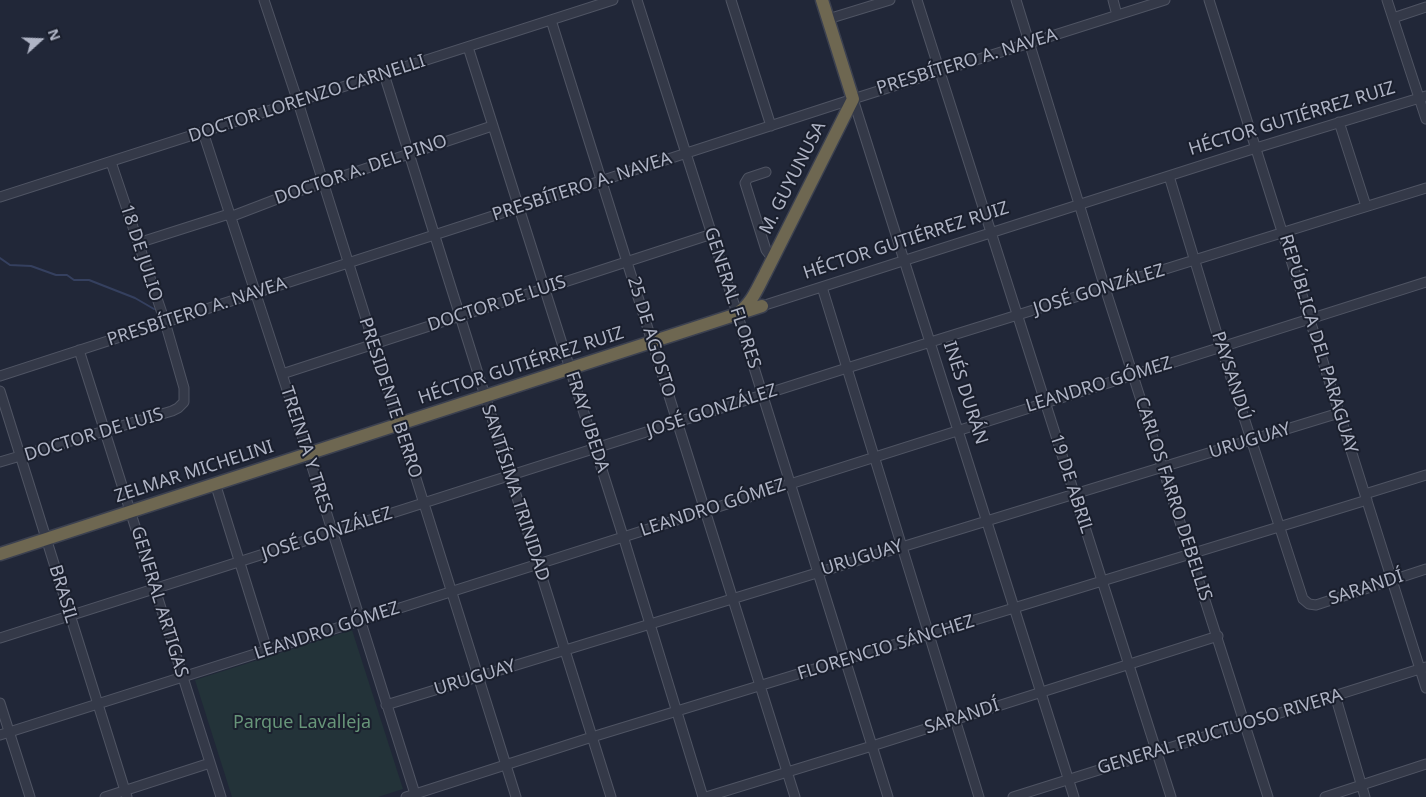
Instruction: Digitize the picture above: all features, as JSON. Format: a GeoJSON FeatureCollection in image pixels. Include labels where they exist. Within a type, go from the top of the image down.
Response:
{"type":"FeatureCollection","features":[{"type":"Feature","properties":{"kind":"highway","name":"INÉS DURÁN"},"geometry":{"type":"LineString","coordinates":[[822,0],[852,99]]}},
{"type":"Feature","properties":{"kind":"highway","name":"M. GUYUNUSA"},"geometry":{"type":"LineString","coordinates":[[737,313],[745,308],[755,293],[852,99]]}},
{"type":"Feature","properties":{"kind":"highway","name":"M. GUYUNUSA"},"geometry":{"type":"LineString","coordinates":[[762,306],[765,274]]}},
{"type":"Feature","properties":{"kind":"highway"},"geometry":{"type":"LineString","coordinates":[[755,293],[757,301],[762,306]]}},
{"type":"Feature","properties":{"kind":"highway","name":"HÉCTOR GUTIÉRREZ RUIZ"},"geometry":{"type":"LineString","coordinates":[[398,424],[762,306]]}},
{"type":"Feature","properties":{"kind":"highway","name":"ZELMAR MICHELINI"},"geometry":{"type":"LineString","coordinates":[[0,554],[398,424]]}},
{"type":"Feature","properties":{"kind":"street","name":"PRESIDENTE BERRO"},"geometry":{"type":"LineString","coordinates":[[264,0],[298,102],[516,797]]}},
{"type":"Feature","properties":{"kind":"street","name":"DOCTOR LORENZO CARNELLI"},"geometry":{"type":"LineString","coordinates":[[0,197],[614,0]]}},
{"type":"Feature","properties":{"kind":"street","name":"GENERAL FLORES"},"geometry":{"type":"LineString","coordinates":[[637,0],[763,395],[888,797]]}},
{"type":"Feature","properties":{"kind":"street"},"geometry":{"type":"LineString","coordinates":[[731,0],[771,126]]}},
{"type":"Feature","properties":{"kind":"street"},"geometry":{"type":"LineString","coordinates":[[828,19],[890,0]]}},
{"type":"Feature","properties":{"kind":"street","name":"19 DE ABRIL"},"geometry":{"type":"LineString","coordinates":[[917,0],[941,70],[1074,494],[1172,797]]}},
{"type":"Feature","properties":{"kind":"street","name":"CARLOS FARRO DEBELLIS"},"geometry":{"type":"LineString","coordinates":[[1016,0],[1105,288],[1268,797]]}},
{"type":"Feature","properties":{"kind":"street"},"geometry":{"type":"LineString","coordinates":[[1113,0],[1118,15]]}},
{"type":"Feature","properties":{"kind":"street","name":"PRESBÍTERO A. NAVEA"},"geometry":{"type":"LineString","coordinates":[[0,376],[941,70],[1165,0]]}},
{"type":"Feature","properties":{"kind":"street","name":"REPÚBLICA DEL PARAGUAY"},"geometry":{"type":"LineString","coordinates":[[1209,0],[1392,579],[1423,668],[1426,688]]}},
{"type":"Feature","properties":{"kind":"street"},"geometry":{"type":"LineString","coordinates":[[1387,0],[1423,97],[1426,119]]}},
{"type":"Feature","properties":{"kind":"street"},"geometry":{"type":"LineString","coordinates":[[1393,18],[1426,7]]}},
{"type":"Feature","properties":{"kind":"street","name":"25 DE AGOSTO"},"geometry":{"type":"LineString","coordinates":[[551,20],[795,797]]}},
{"type":"Feature","properties":{"kind":"street","name":"FRAY UBEDA"},"geometry":{"type":"LineString","coordinates":[[468,47],[704,797]]}},
{"type":"Feature","properties":{"kind":"street","name":"SANTÍSIMA TRINIDAD"},"geometry":{"type":"LineString","coordinates":[[384,74],[611,797]]}},
{"type":"Feature","properties":{"kind":"street","name":"HÉCTOR GUTIÉRREZ RUIZ"},"geometry":{"type":"LineString","coordinates":[[762,306],[1256,148],[1423,97]]}},
{"type":"Feature","properties":{"kind":"street","name":"INÉS DURÁN"},"geometry":{"type":"LineString","coordinates":[[852,99],[1074,797]]}},
{"type":"Feature","properties":{"kind":"street"},"geometry":{"type":"LineString","coordinates":[[1339,122],[1366,206]]}},
{"type":"Feature","properties":{"kind":"street","name":"DOCTOR A. DEL PINO"},"geometry":{"type":"LineString","coordinates":[[138,243],[230,215],[492,126]]}},
{"type":"Feature","properties":{"kind":"street","name":"TREINTA Y TRES"},"geometry":{"type":"LineString","coordinates":[[203,132],[308,454],[386,705],[412,796]]}},
{"type":"Feature","properties":{"kind":"street","name":"18 DE JULIO"},"geometry":{"type":"LineString","coordinates":[[111,162],[164,322],[184,388],[184,402]]}},
{"type":"Feature","properties":{"kind":"street"},"geometry":{"type":"LineString","coordinates":[[766,172],[748,178],[745,184],[766,250],[772,258]]}},
{"type":"Feature","properties":{"kind":"street","name":"PAYSANDÚ"},"geometry":{"type":"LineString","coordinates":[[1168,176],[1300,592],[1307,603]]}},
{"type":"Feature","properties":{"kind":"street","name":"JOSÉ GONZÁLEZ"},"geometry":{"type":"LineString","coordinates":[[0,638],[847,368],[1426,188]]}},
{"type":"Feature","properties":{"kind":"street","name":"DOCTOR DE LUIS"},"geometry":{"type":"LineString","coordinates":[[282,374],[712,234]]}},
{"type":"Feature","properties":{"kind":"street","name":"LEANDRO GÓMEZ"},"geometry":{"type":"LineString","coordinates":[[4,733],[1426,282]]}},
{"type":"Feature","properties":{"kind":"street"},"geometry":{"type":"LineString","coordinates":[[822,287],[980,797]]}},
{"type":"Feature","properties":{"kind":"street","name":"GENERAL ARTIGAS"},"geometry":{"type":"LineString","coordinates":[[79,350],[221,797]]}},
{"type":"Feature","properties":{"kind":"street","name":"BRASIL"},"geometry":{"type":"LineString","coordinates":[[0,391],[126,794]]}},
{"type":"Feature","properties":{"kind":"street","name":"DOCTOR DE LUIS"},"geometry":{"type":"LineString","coordinates":[[0,462],[172,411],[184,402]]}},
{"type":"Feature","properties":{"kind":"street","name":"URUGUAY"},"geometry":{"type":"LineString","coordinates":[[386,705],[1339,413]]}},
{"type":"Feature","properties":{"kind":"street","name":"FLORENCIO SÁNCHEZ"},"geometry":{"type":"LineString","coordinates":[[412,796],[506,764],[676,711],[1191,555],[1279,527],[1426,475]]}},
{"type":"Feature","properties":{"kind":"street"},"geometry":{"type":"LineString","coordinates":[[215,483],[267,650]]}},
{"type":"Feature","properties":{"kind":"street","name":"SARANDÍ"},"geometry":{"type":"LineString","coordinates":[[1307,603],[1316,605],[1426,569]]}},
{"type":"Feature","properties":{"kind":"street","name":"SARANDÍ"},"geometry":{"type":"LineString","coordinates":[[704,797],[872,746],[1040,691],[1218,636]]}},
{"type":"Feature","properties":{"kind":"street","name":"GENERAL FRUCTUOSO RIVERA"},"geometry":{"type":"LineString","coordinates":[[1013,797],[1423,668]]}},
{"type":"Feature","properties":{"kind":"street"},"geometry":{"type":"LineString","coordinates":[[1334,696],[1365,797]]}},
{"type":"Feature","properties":{"kind":"street"},"geometry":{"type":"LineString","coordinates":[[0,703],[4,733],[30,797]]}},
{"type":"Feature","properties":{"kind":"street"},"geometry":{"type":"LineString","coordinates":[[104,797],[126,794],[210,763]]}},
{"type":"Feature","properties":{"kind":"street"},"geometry":{"type":"LineString","coordinates":[[1325,797],[1426,764]]}},
{"type":"Feature","properties":{"kind":"green space","name":"Parque Lavalleja"},"geometry":{"type":"Polygon","coordinates":[[[352,630],[403,789],[378,797],[232,797],[195,680],[352,630]]]}},
{"type":"Feature","properties":{"kind":"waterway"},"geometry":{"type":"LineString","coordinates":[[0,258],[10,265],[31,266],[56,275],[67,275],[74,280],[89,280],[135,298],[154,309]]}}]}
